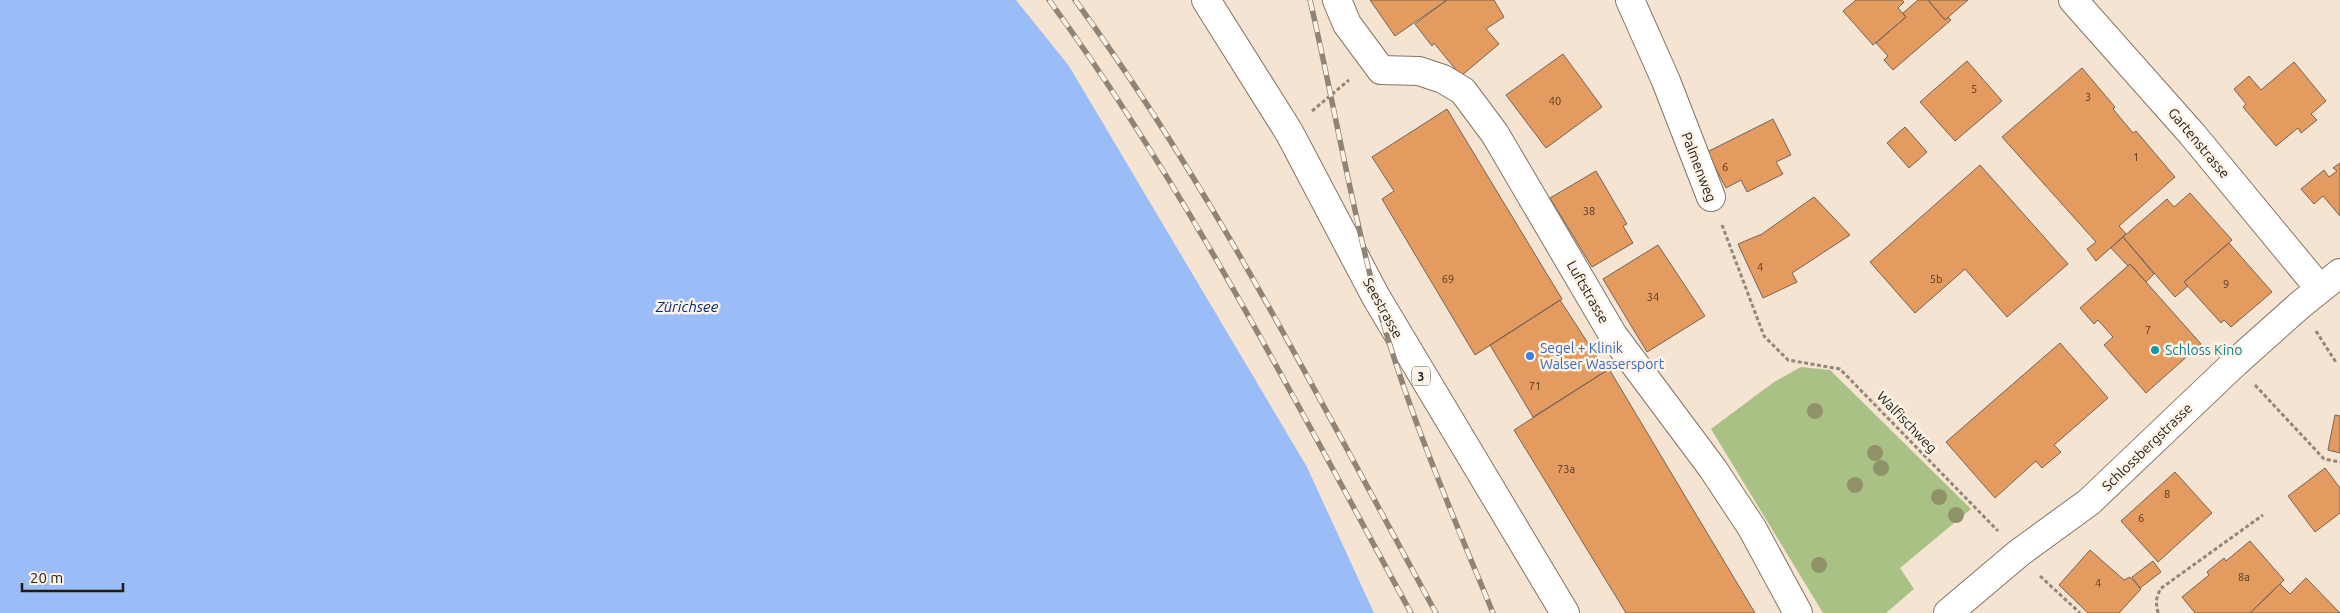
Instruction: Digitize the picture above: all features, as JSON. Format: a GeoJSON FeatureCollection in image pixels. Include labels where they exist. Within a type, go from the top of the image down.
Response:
{"type":"FeatureCollection","features":[{"type":"Feature","properties":{"kind":"street","name":"Seestrasse"},"geometry":{"type":"LineString","coordinates":[[1206,0],[1289,132],[1376,297],[1565,613]]}},
{"type":"Feature","properties":{"kind":"street"},"geometry":{"type":"LineString","coordinates":[[1337,0],[1347,24],[1381,70]]}},
{"type":"Feature","properties":{"kind":"street","name":"Palmenweg"},"geometry":{"type":"LineString","coordinates":[[1630,0],[1666,81],[1711,197]]}},
{"type":"Feature","properties":{"kind":"street","name":"Gartenstrasse"},"geometry":{"type":"LineString","coordinates":[[2073,0],[2192,134],[2320,289]]}},
{"type":"Feature","properties":{"kind":"street","name":"Luftstrasse"},"geometry":{"type":"LineString","coordinates":[[1381,70],[1419,71],[1443,79],[1463,91],[1495,134],[1613,335],[1713,469],[1752,528],[1798,613]]}},
{"type":"Feature","properties":{"kind":"street","name":"Schlossbergstrasse"},"geometry":{"type":"LineString","coordinates":[[1948,613],[2019,553],[2089,502],[2235,363],[2320,289]]}},
{"type":"Feature","properties":{"kind":"path"},"geometry":{"type":"LineString","coordinates":[[1289,132],[1347,80],[1381,70]]}},
{"type":"Feature","properties":{"kind":"path","name":"Palmenweg"},"geometry":{"type":"LineString","coordinates":[[1711,197],[1764,336]]}},
{"type":"Feature","properties":{"kind":"path"},"geometry":{"type":"LineString","coordinates":[[2320,289],[2337,364]]}},
{"type":"Feature","properties":{"kind":"path","name":"Walfischweg"},"geometry":{"type":"LineString","coordinates":[[1764,336],[1788,360],[1840,369],[2019,553]]}},
{"type":"Feature","properties":{"kind":"path"},"geometry":{"type":"LineString","coordinates":[[2235,363],[2324,459],[2340,462]]}},
{"type":"Feature","properties":{"kind":"path"},"geometry":{"type":"LineString","coordinates":[[2158,613],[2156,601],[2160,589],[2263,515]]}},
{"type":"Feature","properties":{"kind":"path"},"geometry":{"type":"LineString","coordinates":[[2040,576],[2080,613]]}},
{"type":"Feature","properties":{"kind":"green space"},"geometry":{"type":"Polygon","coordinates":[[[1801,367],[1830,370],[1971,509],[1900,568],[1914,589],[1886,613],[1823,613],[1711,429],[1774,382],[1801,367]]]}},
{"type":"Feature","properties":{"kind":"water","name":"Zürichsee"},"geometry":{"type":"Polygon","coordinates":[[[0,0],[1016,0],[1069,66],[1307,467],[1374,613],[0,613],[0,0]]]}},
{"type":"Feature","properties":{"kind":"building"},"geometry":{"type":"Polygon","coordinates":[[[1370,0],[1447,0],[1395,36],[1370,0]]]}},
{"type":"Feature","properties":{"kind":"building"},"geometry":{"type":"Polygon","coordinates":[[[1447,0],[1494,0],[1504,17],[1486,29],[1499,44],[1461,76],[1434,43],[1432,46],[1415,24],[1447,0]]]}},
{"type":"Feature","properties":{"kind":"building"},"geometry":{"type":"Polygon","coordinates":[[[1856,0],[1902,0],[1904,2],[1898,8],[1906,17],[1873,45],[1843,11],[1856,0]]]}},
{"type":"Feature","properties":{"kind":"building"},"geometry":{"type":"Polygon","coordinates":[[[1918,0],[1928,0],[1945,20],[1948,17],[1951,20],[1893,70],[1884,60],[1888,56],[1876,43],[1906,17],[1903,13],[1918,0]]]}},
{"type":"Feature","properties":{"kind":"building"},"geometry":{"type":"Polygon","coordinates":[[[1928,0],[1968,0],[1945,20],[1928,0]]]}},
{"type":"Feature","properties":{"kind":"building"},"geometry":{"type":"Polygon","coordinates":[[[1563,54],[1602,107],[1546,148],[1506,95],[1563,54]]]}},
{"type":"Feature","properties":{"kind":"building"},"geometry":{"type":"Polygon","coordinates":[[[1967,61],[2002,101],[1955,141],[1920,102],[1967,61]]]}},
{"type":"Feature","properties":{"kind":"building"},"geometry":{"type":"Polygon","coordinates":[[[2294,62],[2326,101],[2311,114],[2317,120],[2301,133],[2298,128],[2276,146],[2243,107],[2246,104],[2234,89],[2249,76],[2261,90],[2294,62]]]}},
{"type":"Feature","properties":{"kind":"building"},"geometry":{"type":"Polygon","coordinates":[[[2082,68],[2115,107],[2113,109],[2133,133],[2136,131],[2175,177],[2119,226],[2126,234],[2096,261],[2087,249],[2096,242],[2002,137],[2082,68]]]}},
{"type":"Feature","properties":{"kind":"building"},"geometry":{"type":"Polygon","coordinates":[[[1447,109],[1562,299],[1475,355],[1382,199],[1394,191],[1372,157],[1447,109]]]}},
{"type":"Feature","properties":{"kind":"building"},"geometry":{"type":"Polygon","coordinates":[[[1773,119],[1791,155],[1776,162],[1783,174],[1747,192],[1741,180],[1726,188],[1707,152],[1773,119]]]}},
{"type":"Feature","properties":{"kind":"building"},"geometry":{"type":"Polygon","coordinates":[[[1905,127],[1927,152],[1909,168],[1887,143],[1905,127]]]}},
{"type":"Feature","properties":{"kind":"building"},"geometry":{"type":"Polygon","coordinates":[[[2340,163],[2340,216],[2323,196],[2314,204],[2301,189],[2324,170],[2329,177],[2337,171],[2333,168],[2340,163]]]}},
{"type":"Feature","properties":{"kind":"building"},"geometry":{"type":"Polygon","coordinates":[[[1980,165],[2068,264],[2007,317],[1965,269],[1915,313],[1870,262],[1980,165]]]}},
{"type":"Feature","properties":{"kind":"building"},"geometry":{"type":"Polygon","coordinates":[[[1596,171],[1627,224],[1623,226],[1633,243],[1592,267],[1550,198],[1596,171]]]}},
{"type":"Feature","properties":{"kind":"building"},"geometry":{"type":"Polygon","coordinates":[[[2190,193],[2232,240],[2184,282],[2188,286],[2175,297],[2123,237],[2167,199],[2174,207],[2190,193]]]}},
{"type":"Feature","properties":{"kind":"building"},"geometry":{"type":"Polygon","coordinates":[[[1814,197],[1850,235],[1792,273],[1797,282],[1763,298],[1738,244],[1762,234],[1814,197]]]}},
{"type":"Feature","properties":{"kind":"building"},"geometry":{"type":"Polygon","coordinates":[[[2123,237],[2154,274],[2146,282],[2130,264],[2128,266],[2111,248],[2123,237]]]}},
{"type":"Feature","properties":{"kind":"building"},"geometry":{"type":"Polygon","coordinates":[[[2229,243],[2272,292],[2231,327],[2224,320],[2221,323],[2184,282],[2229,243]]]}},
{"type":"Feature","properties":{"kind":"building"},"geometry":{"type":"Polygon","coordinates":[[[1658,245],[1705,316],[1647,352],[1603,279],[1658,245]]]}},
{"type":"Feature","properties":{"kind":"building"},"geometry":{"type":"Polygon","coordinates":[[[2130,264],[2201,344],[2146,393],[2104,345],[2113,337],[2098,320],[2094,324],[2080,308],[2130,264]]]}},
{"type":"Feature","properties":{"kind":"building"},"geometry":{"type":"Polygon","coordinates":[[[1560,300],[1606,371],[1533,417],[1490,345],[1560,300]]]}},
{"type":"Feature","properties":{"kind":"building"},"geometry":{"type":"Polygon","coordinates":[[[2060,343],[2108,398],[2054,445],[2061,452],[2042,468],[2036,461],[1995,498],[1946,442],[2060,343]]]}},
{"type":"Feature","properties":{"kind":"building"},"geometry":{"type":"Polygon","coordinates":[[[1609,369],[1755,613],[1626,613],[1514,430],[1609,369]]]}},
{"type":"Feature","properties":{"kind":"building"},"geometry":{"type":"Polygon","coordinates":[[[2335,415],[2340,416],[2340,453],[2328,450],[2335,415]]]}},
{"type":"Feature","properties":{"kind":"building"},"geometry":{"type":"Polygon","coordinates":[[[2325,468],[2340,488],[2340,513],[2315,532],[2288,496],[2325,468]]]}},
{"type":"Feature","properties":{"kind":"building"},"geometry":{"type":"Polygon","coordinates":[[[2175,472],[2212,513],[2158,562],[2121,521],[2175,472]]]}},
{"type":"Feature","properties":{"kind":"building"},"geometry":{"type":"Polygon","coordinates":[[[2250,541],[2284,580],[2250,613],[2195,613],[2182,597],[2209,575],[2207,572],[2224,558],[2226,561],[2250,541]]]}},
{"type":"Feature","properties":{"kind":"building"},"geometry":{"type":"Polygon","coordinates":[[[2090,550],[2124,580],[2130,577],[2141,589],[2119,613],[2088,613],[2059,585],[2090,550]]]}},
{"type":"Feature","properties":{"kind":"building"},"geometry":{"type":"Polygon","coordinates":[[[2153,561],[2161,572],[2140,588],[2132,577],[2153,561]]]}},
{"type":"Feature","properties":{"kind":"building"},"geometry":{"type":"Polygon","coordinates":[[[2306,578],[2340,613],[2250,613],[2280,584],[2290,594],[2306,578]]]}},
{"type":"Feature","properties":{"kind":"railway"},"geometry":{"type":"LineString","coordinates":[[1049,0],[1100,73],[1195,223],[1240,300],[1411,613]]}},
{"type":"Feature","properties":{"kind":"railway"},"geometry":{"type":"LineString","coordinates":[[1075,0],[1126,73],[1221,223],[1309,378],[1436,613]]}},
{"type":"Feature","properties":{"kind":"railway"},"geometry":{"type":"LineString","coordinates":[[1310,0],[1358,224],[1388,339],[1415,418],[1493,613]]}},
{"type":"Feature","properties":{"kind":"place","name":"Schloss Kino"},"geometry":{"type":"Point","coordinates":[2155,350]}},
{"type":"Feature","properties":{"kind":"place","name":"Segel + Klinik Walser Wassersport"},"geometry":{"type":"Point","coordinates":[1530,356]}}]}
